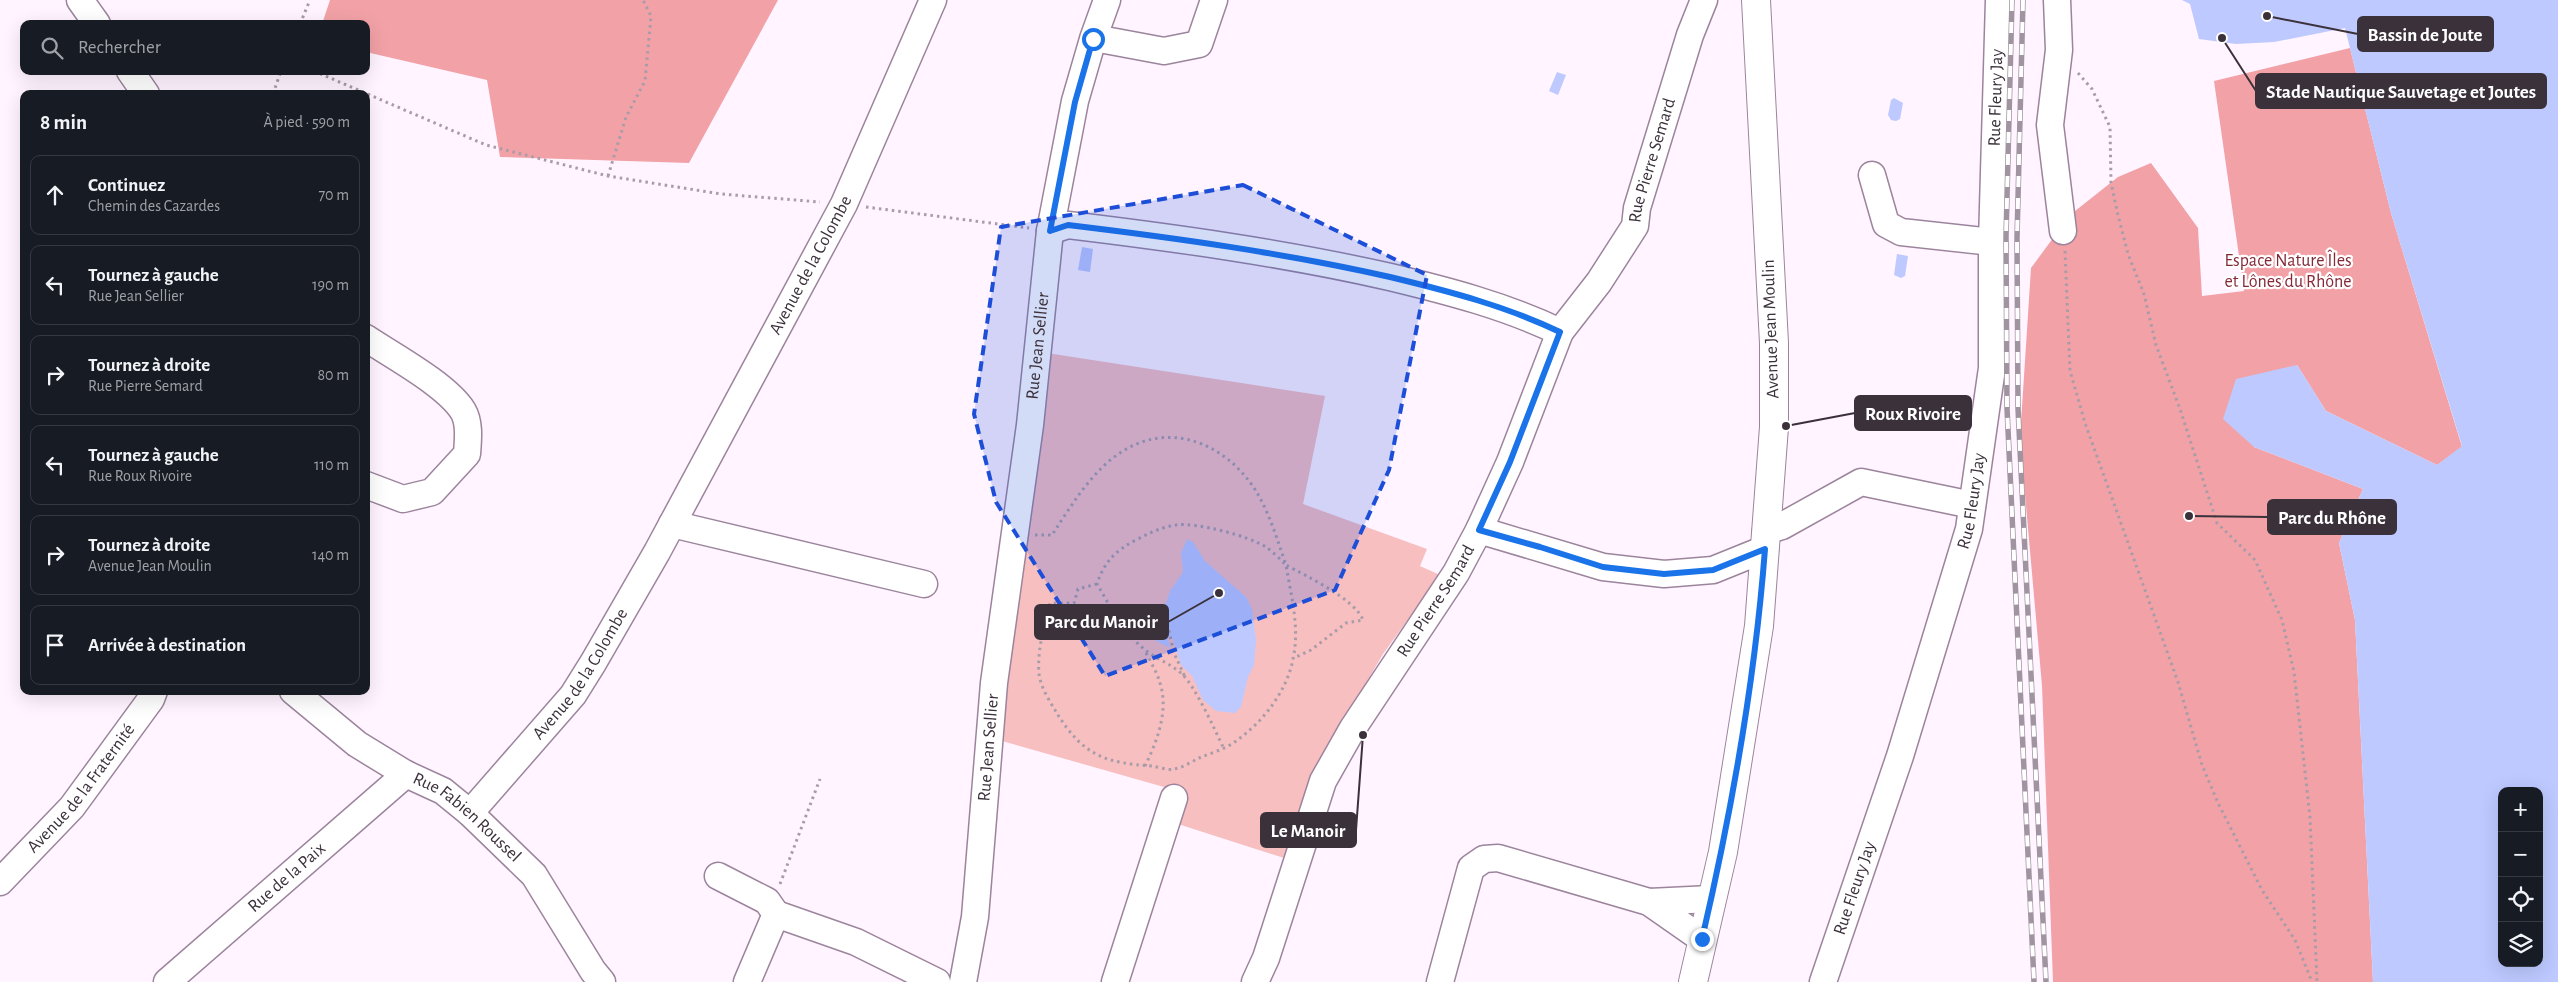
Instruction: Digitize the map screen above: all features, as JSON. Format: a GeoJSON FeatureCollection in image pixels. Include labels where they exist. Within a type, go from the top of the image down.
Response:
{"type":"FeatureCollection","features":[{"type":"Feature","properties":{"kind":"main road","name":"Avenue Jean Moulin"},"geometry":{"type":"LineString","coordinates":[[1693,982],[1723,852],[1759,626],[1774,427],[1774,343],[1756,0]]}},
{"type":"Feature","properties":{"kind":"street"},"geometry":{"type":"LineString","coordinates":[[80,0],[94,20]]}},
{"type":"Feature","properties":{"kind":"street","name":"Avenue de la Colombe"},"geometry":{"type":"LineString","coordinates":[[470,813],[573,695],[593,664],[672,524],[844,204],[933,0]]}},
{"type":"Feature","properties":{"kind":"street","name":"Rue Jean Sellier"},"geometry":{"type":"LineString","coordinates":[[964,982],[975,917],[980,867],[994,682],[1030,425],[1050,231],[1075,102],[1093,39],[1107,0]]}},
{"type":"Feature","properties":{"kind":"street"},"geometry":{"type":"LineString","coordinates":[[1105,40],[1164,51],[1199,44],[1214,0]]}},
{"type":"Feature","properties":{"kind":"street","name":"Rue Pierre Semard"},"geometry":{"type":"LineString","coordinates":[[1255,982],[1266,958],[1323,781],[1353,728],[1434,608],[1479,530],[1510,462],[1560,332],[1599,282],[1635,226],[1637,208],[1690,35],[1704,0]]}},
{"type":"Feature","properties":{"kind":"street","name":"Rue Fleury Jay"},"geometry":{"type":"LineString","coordinates":[[1823,982],[1900,756],[1969,529],[1992,368],[1992,242],[1999,0]]}},
{"type":"Feature","properties":{"kind":"street"},"geometry":{"type":"LineString","coordinates":[[2057,0],[2059,50],[2050,125],[2063,231]]}},
{"type":"Feature","properties":{"kind":"street"},"geometry":{"type":"LineString","coordinates":[[133,75],[143,90]]}},
{"type":"Feature","properties":{"kind":"street"},"geometry":{"type":"LineString","coordinates":[[1872,174],[1886,224],[1901,232],[1992,242]]}},
{"type":"Feature","properties":{"kind":"street"},"geometry":{"type":"LineString","coordinates":[[1050,231],[1068,225],[1326,262],[1442,289],[1528,316],[1560,332]]}},
{"type":"Feature","properties":{"kind":"street"},"geometry":{"type":"LineString","coordinates":[[370,341],[447,394],[463,412],[468,429],[468,454],[432,492],[404,499],[370,486]]}},
{"type":"Feature","properties":{"kind":"street"},"geometry":{"type":"LineString","coordinates":[[1479,530],[1603,567],[1664,574],[1713,570],[1765,540],[1782,526],[1861,482],[1972,505]]}},
{"type":"Feature","properties":{"kind":"street"},"geometry":{"type":"LineString","coordinates":[[672,524],[924,584]]}},
{"type":"Feature","properties":{"kind":"street","name":"Avenue de la Fraternité"},"geometry":{"type":"LineString","coordinates":[[0,882],[72,807],[152,695]]}},
{"type":"Feature","properties":{"kind":"street","name":"Rue Fabien Roussel"},"geometry":{"type":"LineString","coordinates":[[298,695],[357,744],[406,774],[443,791],[470,813],[534,875],[593,971],[602,982]]}},
{"type":"Feature","properties":{"kind":"street","name":"Rue de la Paix"},"geometry":{"type":"LineString","coordinates":[[168,982],[406,774]]}},
{"type":"Feature","properties":{"kind":"street"},"geometry":{"type":"LineString","coordinates":[[1115,982],[1174,798]]}},
{"type":"Feature","properties":{"kind":"street"},"geometry":{"type":"LineString","coordinates":[[1440,982],[1471,868],[1484,859],[1498,858],[1649,902],[1702,939]]}},
{"type":"Feature","properties":{"kind":"street"},"geometry":{"type":"LineString","coordinates":[[718,876],[771,908],[856,942],[937,982]]}},
{"type":"Feature","properties":{"kind":"street"},"geometry":{"type":"LineString","coordinates":[[1649,902],[1711,899]]}},
{"type":"Feature","properties":{"kind":"street"},"geometry":{"type":"LineString","coordinates":[[747,982],[771,908]]}},
{"type":"Feature","properties":{"kind":"path"},"geometry":{"type":"LineString","coordinates":[[302,20],[310,0]]}},
{"type":"Feature","properties":{"kind":"path"},"geometry":{"type":"LineString","coordinates":[[608,176],[626,117],[645,81],[651,16],[644,0]]}},
{"type":"Feature","properties":{"kind":"path"},"geometry":{"type":"LineString","coordinates":[[2059,50],[2092,89],[2110,127],[2111,183],[2124,238],[2144,294],[2156,346],[2180,409],[2217,523],[2255,560],[2282,620],[2294,672],[2310,817],[2317,982]]}},
{"type":"Feature","properties":{"kind":"path"},"geometry":{"type":"LineString","coordinates":[[274,90],[280,75]]}},
{"type":"Feature","properties":{"kind":"path"},"geometry":{"type":"LineString","coordinates":[[323,75],[359,90]]}},
{"type":"Feature","properties":{"kind":"path"},"geometry":{"type":"LineString","coordinates":[[370,95],[486,144],[608,176],[720,194],[844,204],[1050,231]]}},
{"type":"Feature","properties":{"kind":"path"},"geometry":{"type":"LineString","coordinates":[[2063,231],[2070,371],[2086,423],[2178,682],[2202,764],[2218,803],[2262,890],[2295,940],[2312,982]]}},
{"type":"Feature","properties":{"kind":"path"},"geometry":{"type":"LineString","coordinates":[[1014,535],[1052,535],[1070,507],[1099,472],[1122,451],[1151,439],[1195,440],[1222,454],[1240,470],[1254,488],[1267,514],[1286,565],[1294,610],[1294,658],[1289,676],[1268,712],[1236,741],[1173,770],[1126,765],[1095,756],[1078,741],[1063,723],[1047,697],[1040,676],[1039,651],[1050,603],[1074,603],[1078,589],[1097,584]]}},
{"type":"Feature","properties":{"kind":"path"},"geometry":{"type":"LineString","coordinates":[[1097,584],[1103,567],[1121,547],[1151,532],[1177,525],[1199,526],[1228,533],[1264,546],[1286,565],[1323,585],[1360,611],[1362,620],[1346,623],[1312,650],[1294,658]]}},
{"type":"Feature","properties":{"kind":"path"},"geometry":{"type":"LineString","coordinates":[[1097,584],[1132,638],[1145,650],[1158,656],[1186,680]]}},
{"type":"Feature","properties":{"kind":"path"},"geometry":{"type":"LineString","coordinates":[[1163,605],[1170,638],[1186,680],[1211,721],[1223,747]]}},
{"type":"Feature","properties":{"kind":"path"},"geometry":{"type":"LineString","coordinates":[[1145,650],[1160,683],[1162,697],[1162,718],[1156,746],[1145,766]]}},
{"type":"Feature","properties":{"kind":"path"},"geometry":{"type":"LineString","coordinates":[[771,908],[820,779]]}},
{"type":"Feature","properties":{"kind":"highlighted area"},"geometry":{"type":"Polygon","coordinates":[[[1243,185],[1427,275],[1389,470],[1335,590],[1105,676],[996,502],[974,414],[1001,227],[1243,185]]]}},
{"type":"Feature","properties":{"kind":"shaded area"},"geometry":{"type":"Polygon","coordinates":[[[1047,353],[1325,396],[1303,504],[1427,549],[1420,566],[1440,575],[1383,654],[1324,755],[1287,859],[1178,824],[1185,793],[995,739],[1047,353]]]}},
{"type":"Feature","properties":{"kind":"green space"},"geometry":{"type":"Polygon","coordinates":[[[330,0],[778,0],[689,163],[500,157],[487,80],[370,53],[370,20],[323,20],[330,0]]]}},
{"type":"Feature","properties":{"kind":"green space","name":"Espace Nature Îles et Lônes du Rhône"},"geometry":{"type":"Polygon","coordinates":[[[2350,48],[2391,213],[2462,447],[2437,465],[2326,411],[2297,365],[2254,447],[2363,489],[2339,543],[2355,620],[2373,982],[2053,982],[2042,686],[2020,438],[2031,268],[2070,215],[2118,177],[2151,163],[2198,228],[2202,296],[2244,291],[2214,81],[2350,48]]]}},
{"type":"Feature","properties":{"kind":"water"},"geometry":{"type":"Polygon","coordinates":[[[2182,0],[2558,0],[2558,982],[2373,982],[2355,620],[2339,543],[2363,489],[2254,447],[2223,419],[2236,379],[2297,365],[2326,411],[2437,465],[2462,446],[2391,213],[2345,28],[2274,42],[2236,44],[2199,39],[2190,4],[2182,0]]]}},
{"type":"Feature","properties":{"kind":"water"},"geometry":{"type":"Polygon","coordinates":[[[1557,72],[1566,75],[1558,95],[1549,91],[1557,72]]]}},
{"type":"Feature","properties":{"kind":"water"},"geometry":{"type":"Polygon","coordinates":[[[1894,98],[1903,103],[1900,119],[1896,121],[1891,120],[1888,115],[1891,100],[1894,98]]]}},
{"type":"Feature","properties":{"kind":"water"},"geometry":{"type":"Polygon","coordinates":[[[1082,247],[1093,249],[1090,272],[1078,270],[1082,247]]]}},
{"type":"Feature","properties":{"kind":"water"},"geometry":{"type":"Polygon","coordinates":[[[1897,254],[1908,256],[1905,276],[1901,278],[1894,275],[1897,254]]]}},
{"type":"Feature","properties":{"kind":"water"},"geometry":{"type":"Polygon","coordinates":[[[1187,539],[1193,542],[1205,561],[1246,597],[1252,609],[1256,641],[1254,665],[1248,677],[1241,707],[1235,713],[1216,711],[1203,700],[1192,676],[1181,665],[1172,637],[1168,637],[1170,648],[1156,641],[1147,624],[1149,619],[1166,603],[1170,591],[1183,572],[1181,553],[1187,539]]]}},
{"type":"Feature","properties":{"kind":"railway"},"geometry":{"type":"LineString","coordinates":[[2012,0],[2006,237],[2007,408],[2034,982]]}},
{"type":"Feature","properties":{"kind":"railway"},"geometry":{"type":"LineString","coordinates":[[2023,0],[2017,238],[2018,408],[2046,982]]}},
{"type":"Feature","properties":{"kind":"place","name":"Bassin de Joute"},"geometry":{"type":"Point","coordinates":[2267,16]}},
{"type":"Feature","properties":{"kind":"place","name":"Stade Nautique Sauvetage et Joutes"},"geometry":{"type":"Point","coordinates":[2222,38]}},
{"type":"Feature","properties":{"kind":"place","name":"Roux Rivoire"},"geometry":{"type":"Point","coordinates":[1786,426]}},
{"type":"Feature","properties":{"kind":"place","name":"Parc du Rhône"},"geometry":{"type":"Point","coordinates":[2189,516]}},
{"type":"Feature","properties":{"kind":"place","name":"Parc du Manoir"},"geometry":{"type":"Point","coordinates":[1219,593]}},
{"type":"Feature","properties":{"kind":"place","name":"Le Manoir"},"geometry":{"type":"Point","coordinates":[1363,735]}},
{"type":"Feature","properties":{"kind":"route"},"geometry":{"type":"LineString","coordinates":[[1093,39],[1075,102],[1050,231],[1068,225],[1128,232],[1326,262],[1442,289],[1528,316],[1560,332],[1510,462],[1479,530],[1603,567],[1664,574],[1713,570],[1765,549],[1759,626],[1723,852],[1702,939]]}}]}
